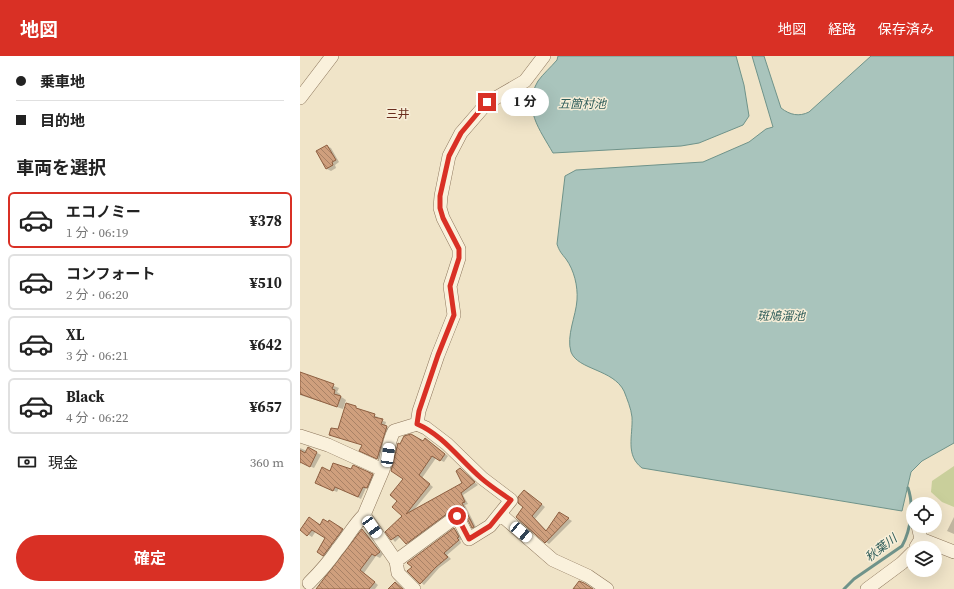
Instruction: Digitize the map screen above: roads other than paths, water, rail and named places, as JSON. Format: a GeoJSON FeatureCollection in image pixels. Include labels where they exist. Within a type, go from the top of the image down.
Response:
{"type":"FeatureCollection","features":[{"type":"Feature","properties":{"kind":"street"},"geometry":{"type":"LineString","coordinates":[[300,98],[332,56]]}},
{"type":"Feature","properties":{"kind":"street"},"geometry":{"type":"LineString","coordinates":[[417,424],[419,411],[438,355],[454,315],[450,286],[459,258],[459,249],[443,218],[440,208],[440,196],[449,156],[461,133],[487,102],[525,81],[544,56]]}},
{"type":"Feature","properties":{"kind":"street"},"geometry":{"type":"LineString","coordinates":[[307,584],[321,572],[339,548],[351,528],[364,516],[383,470],[390,438],[394,430],[417,424],[426,428],[447,444],[482,478],[511,500],[490,526],[469,539],[457,516],[396,561]]}},
{"type":"Feature","properties":{"kind":"street"},"geometry":{"type":"LineString","coordinates":[[300,436],[328,445],[383,470]]}},
{"type":"Feature","properties":{"kind":"street"},"geometry":{"type":"LineString","coordinates":[[500,514],[553,560],[588,576],[607,589]]}},
{"type":"Feature","properties":{"kind":"street"},"geometry":{"type":"LineString","coordinates":[[364,516],[396,561],[398,573],[414,589]]}},
{"type":"Feature","properties":{"kind":"street"},"geometry":{"type":"LineString","coordinates":[[942,549],[954,552]]}},
{"type":"Feature","properties":{"kind":"street"},"geometry":{"type":"LineString","coordinates":[[867,589],[906,559]]}},
{"type":"Feature","properties":{"kind":"water","name":"五箇村池"},"geometry":{"type":"Polygon","coordinates":[[[558,56],[736,56],[744,85],[749,116],[743,125],[699,143],[681,146],[553,153],[538,127],[532,110],[532,100],[538,81],[557,60],[558,56]]]}},
{"type":"Feature","properties":{"kind":"water","name":"斑鳩溜池"},"geometry":{"type":"Polygon","coordinates":[[[752,56],[764,56],[781,108],[791,114],[798,115],[809,112],[871,56],[954,56],[954,443],[922,461],[911,472],[902,511],[642,468],[633,457],[631,445],[632,417],[624,391],[612,378],[581,363],[571,352],[570,339],[577,300],[577,289],[571,268],[557,244],[565,176],[576,170],[703,162],[749,142],[766,129],[773,127],[752,56]]]}},
{"type":"Feature","properties":{"kind":"waterway","name":"秋葉川"},"geometry":{"type":"LineString","coordinates":[[844,589],[854,579],[902,546],[908,533],[911,517],[911,502],[908,488]]}},
{"type":"Feature","properties":{"kind":"district","name":"三井"},"geometry":{"type":"Point","coordinates":[398,114]}}]}
